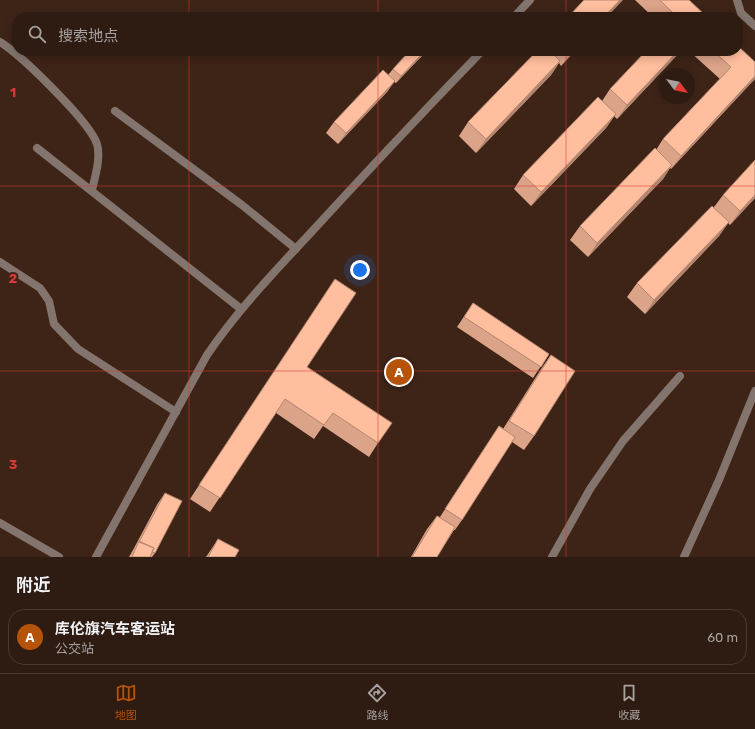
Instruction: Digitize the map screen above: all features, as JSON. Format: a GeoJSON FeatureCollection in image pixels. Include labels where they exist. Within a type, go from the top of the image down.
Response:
{"type":"FeatureCollection","features":[{"type":"Feature","properties":{"kind":"street"},"geometry":{"type":"LineString","coordinates":[[519,12],[530,0]]}},
{"type":"Feature","properties":{"kind":"street"},"geometry":{"type":"LineString","coordinates":[[737,0],[741,12]]}},
{"type":"Feature","properties":{"kind":"street"},"geometry":{"type":"LineString","coordinates":[[743,15],[755,26]]}},
{"type":"Feature","properties":{"kind":"street"},"geometry":{"type":"LineString","coordinates":[[0,42],[12,52]]}},
{"type":"Feature","properties":{"kind":"street"},"geometry":{"type":"LineString","coordinates":[[17,56],[38,74],[89,130],[97,144],[98,157],[92,190]]}},
{"type":"Feature","properties":{"kind":"street"},"geometry":{"type":"LineString","coordinates":[[96,557],[207,355],[241,309],[477,56]]}},
{"type":"Feature","properties":{"kind":"street"},"geometry":{"type":"LineString","coordinates":[[115,111],[242,205],[296,249]]}},
{"type":"Feature","properties":{"kind":"street"},"geometry":{"type":"LineString","coordinates":[[37,148],[241,309]]}},
{"type":"Feature","properties":{"kind":"street"},"geometry":{"type":"LineString","coordinates":[[0,262],[40,288],[49,301],[54,324],[78,349],[176,412]]}},
{"type":"Feature","properties":{"kind":"street"},"geometry":{"type":"LineString","coordinates":[[552,557],[590,489],[623,441],[680,376]]}},
{"type":"Feature","properties":{"kind":"street"},"geometry":{"type":"LineString","coordinates":[[684,557],[719,480],[755,391]]}},
{"type":"Feature","properties":{"kind":"street"},"geometry":{"type":"LineString","coordinates":[[0,523],[59,557]]}},
{"type":"Feature","properties":{"kind":"building"},"geometry":{"type":"Polygon","coordinates":[[[584,0],[620,0],[609,12],[573,12],[584,0]]]}},
{"type":"Feature","properties":{"kind":"building"},"geometry":{"type":"Polygon","coordinates":[[[660,0],[689,0],[702,12],[672,12],[660,0]]]}},
{"type":"Feature","properties":{"kind":"building"},"geometry":{"type":"Polygon","coordinates":[[[743,51],[755,62],[755,76],[681,156],[663,139],[731,67],[719,56],[743,56],[743,51]]]}},
{"type":"Feature","properties":{"kind":"building"},"geometry":{"type":"Polygon","coordinates":[[[405,56],[420,56],[401,76],[393,69],[405,56]]]}},
{"type":"Feature","properties":{"kind":"building"},"geometry":{"type":"Polygon","coordinates":[[[532,56],[555,56],[560,61],[486,139],[468,122],[532,56]]]}},
{"type":"Feature","properties":{"kind":"building"},"geometry":{"type":"Polygon","coordinates":[[[641,56],[673,56],[662,68],[659,68],[659,71],[627,105],[610,89],[641,56]]]}},
{"type":"Feature","properties":{"kind":"building"},"geometry":{"type":"Polygon","coordinates":[[[383,70],[395,81],[346,133],[334,122],[383,70]]]}},
{"type":"Feature","properties":{"kind":"building"},"geometry":{"type":"Polygon","coordinates":[[[598,97],[616,114],[541,192],[523,175],[598,97]]]}},
{"type":"Feature","properties":{"kind":"building"},"geometry":{"type":"Polygon","coordinates":[[[655,148],[672,165],[597,243],[580,226],[655,148]]]}},
{"type":"Feature","properties":{"kind":"building"},"geometry":{"type":"Polygon","coordinates":[[[755,160],[755,195],[740,211],[723,195],[755,160]]]}},
{"type":"Feature","properties":{"kind":"building"},"geometry":{"type":"Polygon","coordinates":[[[712,206],[729,222],[654,300],[637,283],[712,206]]]}},
{"type":"Feature","properties":{"kind":"building"},"geometry":{"type":"Polygon","coordinates":[[[335,279],[356,293],[307,367],[392,423],[378,443],[333,413],[324,425],[285,399],[220,498],[199,485],[335,279]]]}},
{"type":"Feature","properties":{"kind":"building"},"geometry":{"type":"Polygon","coordinates":[[[473,303],[549,354],[541,367],[464,317],[473,303]]]}},
{"type":"Feature","properties":{"kind":"building"},"geometry":{"type":"Polygon","coordinates":[[[551,355],[575,371],[534,436],[509,421],[551,355]]]}},
{"type":"Feature","properties":{"kind":"building"},"geometry":{"type":"Polygon","coordinates":[[[499,426],[515,437],[462,520],[445,509],[499,426]]]}},
{"type":"Feature","properties":{"kind":"building"},"geometry":{"type":"Polygon","coordinates":[[[165,493],[182,501],[155,553],[152,552],[154,548],[139,542],[165,493]]]}},
{"type":"Feature","properties":{"kind":"building"},"geometry":{"type":"Polygon","coordinates":[[[437,516],[455,527],[437,557],[412,557],[437,516]]]}},
{"type":"Feature","properties":{"kind":"building"},"geometry":{"type":"Polygon","coordinates":[[[218,539],[239,550],[235,557],[208,557],[218,539]]]}},
{"type":"Feature","properties":{"kind":"building"},"geometry":{"type":"Polygon","coordinates":[[[139,541],[154,548],[150,557],[132,557],[139,541]]]}},
{"type":"Feature","properties":{"kind":"place","name":"库伦旗汽车客运站"},"geometry":{"type":"Point","coordinates":[399,372]}}]}
